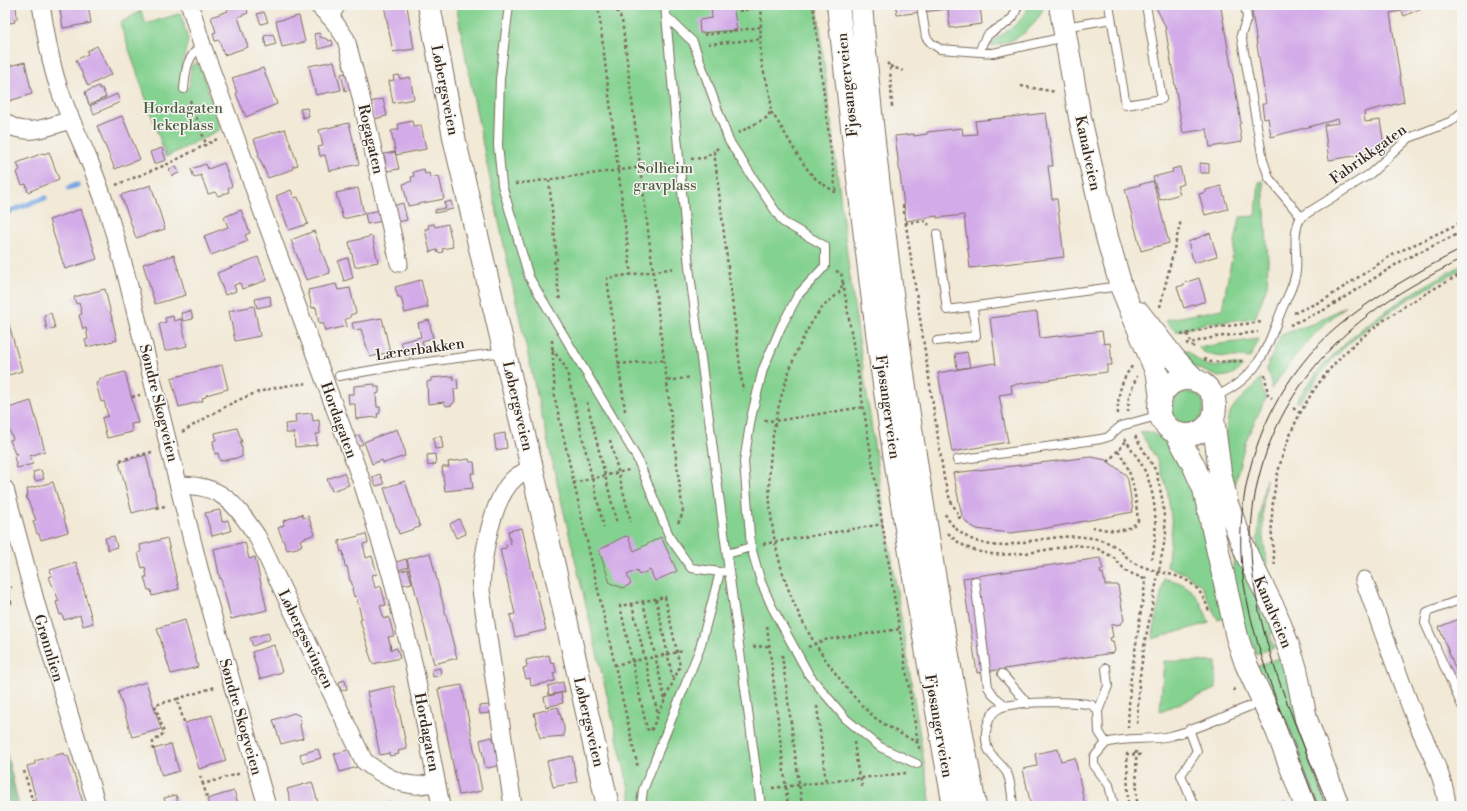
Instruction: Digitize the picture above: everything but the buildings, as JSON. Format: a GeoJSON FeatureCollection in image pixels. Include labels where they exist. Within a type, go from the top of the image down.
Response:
{"type":"FeatureCollection","features":[{"type":"Feature","properties":{"kind":"main road","name":"Løbergsveien"},"geometry":{"type":"LineString","coordinates":[[429,5],[455,142],[532,468],[608,806]]}},
{"type":"Feature","properties":{"kind":"main road","name":"Fjøsangerveien"},"geometry":{"type":"LineString","coordinates":[[838,5],[854,149],[883,378],[918,606],[954,806]]}},
{"type":"Feature","properties":{"kind":"main road","name":"Fjøsangerveien"},"geometry":{"type":"LineString","coordinates":[[862,5],[873,139],[888,262],[938,601],[975,806]]}},
{"type":"Feature","properties":{"kind":"main road","name":"Kanalveien"},"geometry":{"type":"LineString","coordinates":[[1060,5],[1091,176],[1123,292],[1159,351],[1196,380]]}},
{"type":"Feature","properties":{"kind":"main road","name":"Kanalveien"},"geometry":{"type":"LineString","coordinates":[[1159,351],[1158,376],[1161,407]]}},
{"type":"Feature","properties":{"kind":"main road"},"geometry":{"type":"LineString","coordinates":[[1196,380],[1210,390],[1214,408],[1210,424],[1198,434],[1183,435],[1169,429],[1161,407],[1164,391],[1178,381],[1196,380]]}},
{"type":"Feature","properties":{"kind":"main road","name":"Kanalveien"},"geometry":{"type":"LineString","coordinates":[[1214,408],[1220,472],[1227,504],[1247,555],[1275,611],[1289,648],[1297,675],[1306,719],[1338,806]]}},
{"type":"Feature","properties":{"kind":"main road"},"geometry":{"type":"LineString","coordinates":[[1176,433],[1193,464],[1204,489],[1237,637],[1246,664],[1286,752],[1306,806]]}},
{"type":"Feature","properties":{"kind":"street","name":"Søndre Skogveien"},"geometry":{"type":"LineString","coordinates":[[41,5],[46,44],[57,84],[70,120],[88,159],[116,238],[180,486],[198,568],[216,635],[267,806]]}},
{"type":"Feature","properties":{"kind":"street","name":"Hordagaten"},"geometry":{"type":"LineString","coordinates":[[190,5],[202,45],[233,130],[332,378],[392,578],[414,666],[441,806]]}},
{"type":"Feature","properties":{"kind":"street","name":"Rogagaten"},"geometry":{"type":"LineString","coordinates":[[318,5],[333,20],[346,39],[399,263]]}},
{"type":"Feature","properties":{"kind":"street"},"geometry":{"type":"LineString","coordinates":[[5,122],[13,129],[40,130],[70,120]]}},
{"type":"Feature","properties":{"kind":"street"},"geometry":{"type":"LineString","coordinates":[[513,806],[481,590],[481,576],[483,556],[490,530],[506,488],[516,477],[532,468]]}},
{"type":"Feature","properties":{"kind":"street","name":"Løbergssvingen"},"geometry":{"type":"LineString","coordinates":[[180,486],[198,486],[214,490],[223,495],[243,515],[257,536],[364,761],[374,769],[396,781],[415,785],[436,782]]}},
{"type":"Feature","properties":{"kind":"street","name":"Grønnlien"},"geometry":{"type":"LineString","coordinates":[[5,489],[37,607],[97,806]]}},
{"type":"Feature","properties":{"kind":"street"},"geometry":{"type":"LineString","coordinates":[[1364,580],[1400,680],[1440,778],[1447,806]]}},
{"type":"Feature","properties":{"kind":"lane"},"geometry":{"type":"LineString","coordinates":[[333,20],[342,5]]}},
{"type":"Feature","properties":{"kind":"lane"},"geometry":{"type":"LineString","coordinates":[[508,5],[500,87],[498,145],[502,185],[529,277],[637,458],[670,538],[691,568],[720,572],[729,571]]}},
{"type":"Feature","properties":{"kind":"lane"},"geometry":{"type":"LineString","coordinates":[[665,5],[689,267],[761,806]]}},
{"type":"Feature","properties":{"kind":"lane"},"geometry":{"type":"LineString","coordinates":[[980,52],[982,42],[987,35],[1013,18],[1018,5]]}},
{"type":"Feature","properties":{"kind":"lane"},"geometry":{"type":"LineString","coordinates":[[1109,5],[1126,105],[1162,99],[1146,5]]}},
{"type":"Feature","properties":{"kind":"lane"},"geometry":{"type":"LineString","coordinates":[[1214,408],[1256,367],[1275,330],[1296,273],[1295,228],[1301,217],[1269,178],[1263,160],[1241,35],[1246,18],[1245,5]]}},
{"type":"Feature","properties":{"kind":"lane"},"geometry":{"type":"LineString","coordinates":[[922,12],[926,36],[931,44],[940,49],[993,53],[1111,19]]}},
{"type":"Feature","properties":{"kind":"lane"},"geometry":{"type":"LineString","coordinates":[[666,16],[687,36],[694,45],[728,139],[783,222],[825,246],[824,266],[798,295],[781,327],[764,369],[750,418],[744,462],[751,546],[761,582],[772,607],[809,675],[852,724],[880,747],[917,764]]}},
{"type":"Feature","properties":{"kind":"lane"},"geometry":{"type":"LineString","coordinates":[[184,89],[187,67],[191,55],[202,45]]}},
{"type":"Feature","properties":{"kind":"lane","name":"Fabrikkgaten"},"geometry":{"type":"LineString","coordinates":[[1301,217],[1370,174],[1409,138],[1450,122],[1462,112]]}},
{"type":"Feature","properties":{"kind":"lane"},"geometry":{"type":"LineString","coordinates":[[937,234],[947,310],[1123,292]]}},
{"type":"Feature","properties":{"kind":"lane"},"geometry":{"type":"LineString","coordinates":[[936,341],[976,336],[973,308]]}},
{"type":"Feature","properties":{"kind":"lane","name":"Lærerbakken"},"geometry":{"type":"LineString","coordinates":[[332,378],[396,366],[505,351]]}},
{"type":"Feature","properties":{"kind":"lane"},"geometry":{"type":"LineString","coordinates":[[957,460],[1101,440],[1108,437],[1121,426],[1131,423],[1161,407]]}},
{"type":"Feature","properties":{"kind":"lane"},"geometry":{"type":"LineString","coordinates":[[727,554],[751,546]]}},
{"type":"Feature","properties":{"kind":"lane"},"geometry":{"type":"LineString","coordinates":[[641,806],[643,790],[700,648],[720,572]]}},
{"type":"Feature","properties":{"kind":"lane"},"geometry":{"type":"LineString","coordinates":[[975,581],[988,687],[994,696],[1006,706]]}},
{"type":"Feature","properties":{"kind":"lane"},"geometry":{"type":"LineString","coordinates":[[1462,599],[1427,612],[1425,623],[1462,706]]}},
{"type":"Feature","properties":{"kind":"lane"},"geometry":{"type":"LineString","coordinates":[[1106,668],[1108,686],[1098,711],[1099,732],[1106,743]]}},
{"type":"Feature","properties":{"kind":"lane"},"geometry":{"type":"LineString","coordinates":[[1002,674],[1028,704]]}},
{"type":"Feature","properties":{"kind":"lane"},"geometry":{"type":"LineString","coordinates":[[1114,806],[1109,785],[1094,765],[1094,757],[1106,743],[1121,739],[1156,739],[1189,729],[1263,702]]}},
{"type":"Feature","properties":{"kind":"lane"},"geometry":{"type":"LineString","coordinates":[[1013,806],[1007,773],[989,752],[986,737],[988,724],[992,714],[1000,708],[1006,706],[1028,704],[1084,703],[1092,705],[1098,711]]}},
{"type":"Feature","properties":{"kind":"lane"},"geometry":{"type":"LineString","coordinates":[[1189,729],[1197,751],[1181,775],[1194,806]]}},
{"type":"Feature","properties":{"kind":"path"},"geometry":{"type":"LineString","coordinates":[[456,8],[479,5]]}},
{"type":"Feature","properties":{"kind":"path"},"geometry":{"type":"LineString","coordinates":[[598,5],[631,274]]}},
{"type":"Feature","properties":{"kind":"path"},"geometry":{"type":"LineString","coordinates":[[614,5],[622,20],[668,380],[683,512],[670,538]]}},
{"type":"Feature","properties":{"kind":"path"},"geometry":{"type":"LineString","coordinates":[[739,11],[762,6],[762,62],[771,104],[771,112],[799,157],[816,179],[836,193],[814,5]]}},
{"type":"Feature","properties":{"kind":"path"},"geometry":{"type":"LineString","coordinates":[[687,36],[761,27]]}},
{"type":"Feature","properties":{"kind":"path"},"geometry":{"type":"LineString","coordinates":[[724,43],[761,39]]}},
{"type":"Feature","properties":{"kind":"path"},"geometry":{"type":"LineString","coordinates":[[883,58],[890,66],[903,71]]}},
{"type":"Feature","properties":{"kind":"path"},"geometry":{"type":"LineString","coordinates":[[890,66],[893,114]]}},
{"type":"Feature","properties":{"kind":"path"},"geometry":{"type":"LineString","coordinates":[[184,89],[194,108],[200,130],[206,144]]}},
{"type":"Feature","properties":{"kind":"path"},"geometry":{"type":"LineString","coordinates":[[502,185],[661,165],[680,159],[704,158],[728,139],[768,116],[771,112]]}},
{"type":"Feature","properties":{"kind":"path"},"geometry":{"type":"LineString","coordinates":[[117,184],[168,164],[233,130]]}},
{"type":"Feature","properties":{"kind":"path"},"geometry":{"type":"LineString","coordinates":[[714,151],[744,397],[750,418]]}},
{"type":"Feature","properties":{"kind":"path"},"geometry":{"type":"LineString","coordinates":[[549,180],[557,260],[554,260],[561,308]]}},
{"type":"Feature","properties":{"kind":"path"},"geometry":{"type":"LineString","coordinates":[[902,201],[944,478],[950,500],[960,517],[957,520]]}},
{"type":"Feature","properties":{"kind":"path"},"geometry":{"type":"LineString","coordinates":[[1160,310],[1181,220]]}},
{"type":"Feature","properties":{"kind":"path"},"geometry":{"type":"LineString","coordinates":[[905,223],[926,221],[937,234]]}},
{"type":"Feature","properties":{"kind":"path"},"geometry":{"type":"LineString","coordinates":[[1292,314],[1329,297],[1392,255],[1462,222]]}},
{"type":"Feature","properties":{"kind":"path"},"geometry":{"type":"LineString","coordinates":[[1286,326],[1326,309],[1403,260],[1462,232]]}},
{"type":"Feature","properties":{"kind":"path"},"geometry":{"type":"LineString","coordinates":[[768,789],[916,772],[917,764],[921,757],[843,282],[841,273],[824,266]]}},
{"type":"Feature","properties":{"kind":"path"},"geometry":{"type":"LineString","coordinates":[[626,440],[625,414],[606,278],[676,268]]}},
{"type":"Feature","properties":{"kind":"path"},"geometry":{"type":"LineString","coordinates":[[1276,570],[1271,522],[1275,487],[1282,456],[1300,413],[1320,381],[1350,348],[1378,325],[1407,304],[1462,274]]}},
{"type":"Feature","properties":{"kind":"path"},"geometry":{"type":"LineString","coordinates":[[843,282],[840,292],[824,305],[806,333],[788,376],[775,421],[769,461],[769,493],[776,542],[783,578],[794,607],[814,643],[842,682],[874,716],[918,744]]}},
{"type":"Feature","properties":{"kind":"path"},"geometry":{"type":"LineString","coordinates":[[553,318],[552,349],[555,399],[643,790]]}},
{"type":"Feature","properties":{"kind":"path"},"geometry":{"type":"LineString","coordinates":[[1152,559],[1156,527],[1151,491],[1144,468],[1126,440],[1118,416],[1118,396],[1125,377],[1159,351],[1187,334],[1210,328],[1268,322]]}},
{"type":"Feature","properties":{"kind":"path"},"geometry":{"type":"LineString","coordinates":[[1137,724],[1139,683],[1144,647],[1166,534],[1160,488],[1153,465],[1137,439],[1131,423],[1128,402],[1133,384],[1145,365],[1159,351],[1215,337],[1263,332]]}},
{"type":"Feature","properties":{"kind":"path"},"geometry":{"type":"LineString","coordinates":[[1187,334],[1196,352]]}},
{"type":"Feature","properties":{"kind":"path"},"geometry":{"type":"LineString","coordinates":[[552,349],[571,374]]}},
{"type":"Feature","properties":{"kind":"path"},"geometry":{"type":"LineString","coordinates":[[1200,356],[1211,362],[1244,361]]}},
{"type":"Feature","properties":{"kind":"path"},"geometry":{"type":"LineString","coordinates":[[618,364],[665,360]]}},
{"type":"Feature","properties":{"kind":"path"},"geometry":{"type":"LineString","coordinates":[[566,368],[604,528]]}},
{"type":"Feature","properties":{"kind":"path"},"geometry":{"type":"LineString","coordinates":[[1264,373],[1267,380],[1268,395],[1272,398]]}},
{"type":"Feature","properties":{"kind":"path"},"geometry":{"type":"LineString","coordinates":[[168,440],[230,404],[255,393],[269,389],[332,378]]}},
{"type":"Feature","properties":{"kind":"path"},"geometry":{"type":"LineString","coordinates":[[668,380],[689,378]]}},
{"type":"Feature","properties":{"kind":"path"},"geometry":{"type":"LineString","coordinates":[[593,411],[586,398],[617,524]]}},
{"type":"Feature","properties":{"kind":"path"},"geometry":{"type":"LineString","coordinates":[[621,407],[625,414]]}},
{"type":"Feature","properties":{"kind":"path"},"geometry":{"type":"LineString","coordinates":[[775,421],[863,407]]}},
{"type":"Feature","properties":{"kind":"path"},"geometry":{"type":"LineString","coordinates":[[1292,408],[1300,413]]}},
{"type":"Feature","properties":{"kind":"path"},"geometry":{"type":"LineString","coordinates":[[609,436],[631,522]]}},
{"type":"Feature","properties":{"kind":"path"},"geometry":{"type":"LineString","coordinates":[[1108,462],[1126,440]]}},
{"type":"Feature","properties":{"kind":"path"},"geometry":{"type":"LineString","coordinates":[[120,460],[154,451]]}},
{"type":"Feature","properties":{"kind":"path"},"geometry":{"type":"LineString","coordinates":[[1092,527],[1116,531],[1132,528],[1138,521],[1135,494],[1127,464],[1118,451]]}},
{"type":"Feature","properties":{"kind":"path"},"geometry":{"type":"LineString","coordinates":[[573,483],[624,472]]}},
{"type":"Feature","properties":{"kind":"path"},"geometry":{"type":"LineString","coordinates":[[943,510],[952,525],[958,531],[977,543],[999,546],[1068,537],[1093,538],[1113,545],[1134,563],[1176,575],[1193,584],[1203,595],[1210,612]]}},
{"type":"Feature","properties":{"kind":"path"},"geometry":{"type":"LineString","coordinates":[[776,542],[883,524]]}},
{"type":"Feature","properties":{"kind":"path"},"geometry":{"type":"LineString","coordinates":[[946,530],[968,548],[996,555],[1077,545],[1088,546],[1098,549],[1114,558],[1126,572],[1144,579]]}},
{"type":"Feature","properties":{"kind":"path"},"geometry":{"type":"LineString","coordinates":[[1144,579],[1148,575]]}},
{"type":"Feature","properties":{"kind":"path"},"geometry":{"type":"LineString","coordinates":[[1128,728],[1130,684],[1145,584],[1144,579]]}},
{"type":"Feature","properties":{"kind":"path"},"geometry":{"type":"LineString","coordinates":[[5,605],[11,603],[8,589],[12,586]]}},
{"type":"Feature","properties":{"kind":"path"},"geometry":{"type":"LineString","coordinates":[[666,597],[680,666],[651,731],[647,729],[620,606],[643,602],[666,597]]}},
{"type":"Feature","properties":{"kind":"path"},"geometry":{"type":"LineString","coordinates":[[656,599],[673,681]]}},
{"type":"Feature","properties":{"kind":"path"},"geometry":{"type":"LineString","coordinates":[[643,602],[654,657],[665,700]]}},
{"type":"Feature","properties":{"kind":"path"},"geometry":{"type":"LineString","coordinates":[[632,604],[658,716]]}},
{"type":"Feature","properties":{"kind":"path"},"geometry":{"type":"LineString","coordinates":[[772,607],[766,616],[768,646],[788,806]]}},
{"type":"Feature","properties":{"kind":"path"},"geometry":{"type":"LineString","coordinates":[[814,643],[900,629]]}},
{"type":"Feature","properties":{"kind":"path"},"geometry":{"type":"LineString","coordinates":[[793,646],[781,649],[802,806]]}},
{"type":"Feature","properties":{"kind":"path"},"geometry":{"type":"LineString","coordinates":[[614,665],[700,648]]}},
{"type":"Feature","properties":{"kind":"path"},"geometry":{"type":"LineString","coordinates":[[809,675],[815,692],[826,783]]}},
{"type":"Feature","properties":{"kind":"path"},"geometry":{"type":"LineString","coordinates":[[1231,681],[1235,694]]}},
{"type":"Feature","properties":{"kind":"path"},"geometry":{"type":"LineString","coordinates":[[5,684],[6,688]]}},
{"type":"Feature","properties":{"kind":"path"},"geometry":{"type":"LineString","coordinates":[[153,750],[153,742],[164,733],[155,705],[221,685]]}},
{"type":"Feature","properties":{"kind":"path"},"geometry":{"type":"LineString","coordinates":[[177,699],[184,722]]}},
{"type":"Feature","properties":{"kind":"path"},"geometry":{"type":"LineString","coordinates":[[852,724],[862,787]]}},
{"type":"Feature","properties":{"kind":"path"},"geometry":{"type":"LineString","coordinates":[[1128,806],[1127,754],[1142,755]]}},
{"type":"Feature","properties":{"kind":"path"},"geometry":{"type":"LineString","coordinates":[[1136,754],[1137,806]]}},
{"type":"Feature","properties":{"kind":"path"},"geometry":{"type":"LineString","coordinates":[[24,771],[34,806]]}},
{"type":"Feature","properties":{"kind":"path"},"geometry":{"type":"LineString","coordinates":[[200,776],[207,797]]}},
{"type":"Feature","properties":{"kind":"path"},"geometry":{"type":"LineString","coordinates":[[203,784],[230,776]]}},
{"type":"Feature","properties":{"kind":"green space","name":"Solheim gravplass"},"geometry":{"type":"Polygon","coordinates":[[[456,5],[817,5],[849,270],[878,472],[931,806],[633,806],[517,307],[475,106],[456,5]]]}},
{"type":"Feature","properties":{"kind":"green space"},"geometry":{"type":"Polygon","coordinates":[[[1030,5],[1044,5],[1041,13],[1030,28],[1014,39],[1005,43],[987,46],[1019,22],[1030,5]]]}},
{"type":"Feature","properties":{"kind":"green space","name":"Hordagaten lekeplass"},"geometry":{"type":"Polygon","coordinates":[[[141,11],[146,24],[181,13],[188,40],[182,65],[181,88],[189,88],[191,66],[196,62],[201,69],[221,129],[166,157],[120,23],[141,11]]]}},
{"type":"Feature","properties":{"kind":"green space"},"geometry":{"type":"Polygon","coordinates":[[[1263,181],[1268,260],[1267,286],[1255,318],[1207,323],[1176,332],[1165,320],[1222,309],[1240,217],[1256,216],[1259,182],[1263,181]]]}},
{"type":"Feature","properties":{"kind":"green space"},"geometry":{"type":"Polygon","coordinates":[[[1462,265],[1462,270],[1427,288],[1393,309],[1361,333],[1323,370],[1300,402],[1296,402],[1312,379],[1329,359],[1369,323],[1414,292],[1462,265]]]}},
{"type":"Feature","properties":{"kind":"green space"},"geometry":{"type":"Polygon","coordinates":[[[1346,306],[1314,334],[1271,389],[1271,378],[1266,369],[1281,335],[1315,323],[1346,306]]]}},
{"type":"Feature","properties":{"kind":"green space"},"geometry":{"type":"Polygon","coordinates":[[[1259,339],[1250,358],[1215,356],[1198,347],[1259,339]]]}},
{"type":"Feature","properties":{"kind":"green space"},"geometry":{"type":"Polygon","coordinates":[[[1188,351],[1204,364],[1210,366],[1243,366],[1233,375],[1219,377],[1192,366],[1181,353],[1188,351]]]}},
{"type":"Feature","properties":{"kind":"green space"},"geometry":{"type":"Polygon","coordinates":[[[1261,378],[1263,392],[1266,398],[1246,440],[1231,498],[1225,440],[1228,418],[1235,405],[1261,378]]]}},
{"type":"Feature","properties":{"kind":"green space"},"geometry":{"type":"Polygon","coordinates":[[[1185,392],[1191,392],[1201,399],[1204,408],[1203,414],[1197,421],[1191,424],[1185,424],[1175,417],[1172,411],[1172,405],[1179,395],[1185,392]]]}},
{"type":"Feature","properties":{"kind":"green space"},"geometry":{"type":"Polygon","coordinates":[[[1140,432],[1154,434],[1160,438],[1172,448],[1187,466],[1227,617],[1218,620],[1201,585],[1184,573],[1167,567],[1172,525],[1167,488],[1156,458],[1140,432]]]}},
{"type":"Feature","properties":{"kind":"green space"},"geometry":{"type":"Polygon","coordinates":[[[1266,479],[1263,506],[1263,538],[1270,582],[1263,570],[1258,555],[1259,521],[1266,479]]]}},
{"type":"Feature","properties":{"kind":"green space"},"geometry":{"type":"Polygon","coordinates":[[[1234,549],[1276,631],[1270,634],[1274,648],[1256,654],[1252,641],[1245,644],[1233,573],[1234,549]]]}},
{"type":"Feature","properties":{"kind":"green space"},"geometry":{"type":"Polygon","coordinates":[[[1164,579],[1181,583],[1194,593],[1209,623],[1152,639],[1164,579]]]}},
{"type":"Feature","properties":{"kind":"green space"},"geometry":{"type":"Polygon","coordinates":[[[1286,655],[1333,806],[1311,806],[1253,668],[1286,655]]]}},
{"type":"Feature","properties":{"kind":"green space"},"geometry":{"type":"Polygon","coordinates":[[[1164,661],[1216,662],[1216,689],[1160,711],[1164,661]]]}},
{"type":"Feature","properties":{"kind":"green space"},"geometry":{"type":"Polygon","coordinates":[[[5,746],[19,806],[5,806],[5,746]]]}},
{"type":"Feature","properties":{"kind":"waterway"},"geometry":{"type":"LineString","coordinates":[[69,188],[77,185]]}},
{"type":"Feature","properties":{"kind":"waterway"},"geometry":{"type":"LineString","coordinates":[[5,213],[45,198]]}},
{"type":"Feature","properties":{"kind":"tram line"},"geometry":{"type":"LineString","coordinates":[[1317,806],[1276,700],[1258,645],[1245,590],[1241,554],[1242,518],[1247,483],[1256,448],[1270,415],[1288,383],[1309,355],[1335,329],[1380,295],[1462,249]]}},
{"type":"Feature","properties":{"kind":"tram line"},"geometry":{"type":"LineString","coordinates":[[1328,806],[1282,688],[1263,628],[1256,597],[1252,567],[1251,530],[1255,494],[1264,459],[1277,426],[1294,395],[1315,366],[1339,340],[1367,316],[1413,285],[1462,259]]}}]}
